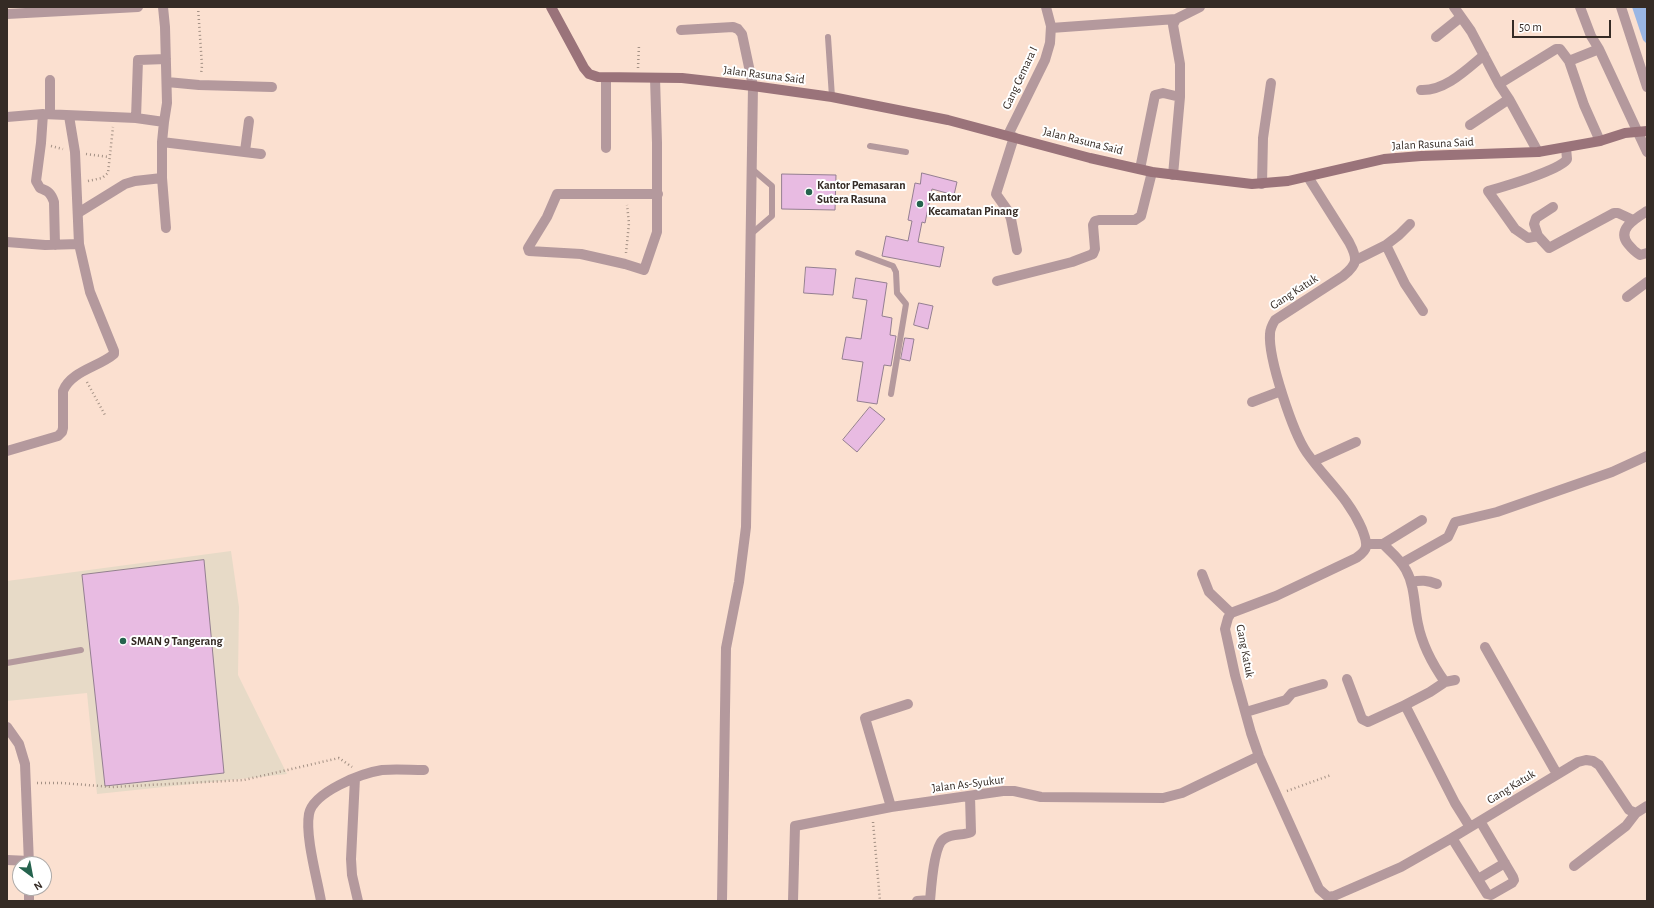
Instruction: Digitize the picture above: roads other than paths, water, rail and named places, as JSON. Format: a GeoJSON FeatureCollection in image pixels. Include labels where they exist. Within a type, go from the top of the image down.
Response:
{"type":"FeatureCollection","features":[{"type":"Feature","properties":{"kind":"main road","name":"Jalan Rasuna Said"},"geometry":{"type":"LineString","coordinates":[[551,7],[584,68],[589,74],[606,78],[682,78],[832,96],[940,118],[1090,158],[1152,172],[1239,183],[1262,184],[1308,177],[1351,166],[1392,159],[1421,156],[1538,152],[1566,148],[1642,131]]}},
{"type":"Feature","properties":{"kind":"street"},"geometry":{"type":"LineString","coordinates":[[7,14],[138,7]]}},
{"type":"Feature","properties":{"kind":"street"},"geometry":{"type":"LineString","coordinates":[[163,7],[167,103],[162,142],[162,178],[166,228]]}},
{"type":"Feature","properties":{"kind":"street","name":"Gang Cemara I"},"geometry":{"type":"LineString","coordinates":[[1017,250],[1008,211],[996,194],[1011,136],[1050,43],[1051,28],[1046,7]]}},
{"type":"Feature","properties":{"kind":"street"},"geometry":{"type":"LineString","coordinates":[[1051,28],[1176,19],[1200,7]]}},
{"type":"Feature","properties":{"kind":"street"},"geometry":{"type":"LineString","coordinates":[[1454,7],[1471,31],[1538,152]]}},
{"type":"Feature","properties":{"kind":"street"},"geometry":{"type":"LineString","coordinates":[[1580,7],[1591,36],[1642,131],[1647,152]]}},
{"type":"Feature","properties":{"kind":"street"},"geometry":{"type":"LineString","coordinates":[[1621,7],[1647,87]]}},
{"type":"Feature","properties":{"kind":"street"},"geometry":{"type":"LineString","coordinates":[[1436,38],[1461,17]]}},
{"type":"Feature","properties":{"kind":"street"},"geometry":{"type":"LineString","coordinates":[[1173,175],[1180,97],[1180,64],[1174,25],[1176,19]]}},
{"type":"Feature","properties":{"kind":"street"},"geometry":{"type":"LineString","coordinates":[[681,30],[733,27],[738,29],[742,34],[753,86],[746,527],[739,582],[726,648],[722,901]]}},
{"type":"Feature","properties":{"kind":"street"},"geometry":{"type":"LineString","coordinates":[[1499,84],[1556,49],[1560,49],[1570,61],[1584,105],[1600,141]]}},
{"type":"Feature","properties":{"kind":"street"},"geometry":{"type":"LineString","coordinates":[[1570,61],[1599,49]]}},
{"type":"Feature","properties":{"kind":"street"},"geometry":{"type":"LineString","coordinates":[[1421,90],[1429,90],[1441,86],[1455,78],[1484,55]]}},
{"type":"Feature","properties":{"kind":"street"},"geometry":{"type":"LineString","coordinates":[[136,118],[138,60],[166,59]]}},
{"type":"Feature","properties":{"kind":"street"},"geometry":{"type":"LineString","coordinates":[[606,78],[606,148]]}},
{"type":"Feature","properties":{"kind":"street"},"geometry":{"type":"LineString","coordinates":[[655,78],[658,194],[657,232],[644,270],[581,254],[529,251],[528,248],[547,218],[557,194],[658,194]]}},
{"type":"Feature","properties":{"kind":"street"},"geometry":{"type":"LineString","coordinates":[[50,80],[36,182],[40,188],[50,192],[54,202],[55,245]]}},
{"type":"Feature","properties":{"kind":"street"},"geometry":{"type":"LineString","coordinates":[[167,82],[199,85],[272,86]]}},
{"type":"Feature","properties":{"kind":"street"},"geometry":{"type":"LineString","coordinates":[[1262,184],[1263,138],[1271,83]]}},
{"type":"Feature","properties":{"kind":"street"},"geometry":{"type":"LineString","coordinates":[[1140,169],[1156,95],[1163,93],[1180,97]]}},
{"type":"Feature","properties":{"kind":"street"},"geometry":{"type":"LineString","coordinates":[[1470,125],[1509,99]]}},
{"type":"Feature","properties":{"kind":"street"},"geometry":{"type":"LineString","coordinates":[[7,117],[46,114],[136,118],[164,122]]}},
{"type":"Feature","properties":{"kind":"street"},"geometry":{"type":"LineString","coordinates":[[7,451],[58,436],[62,432],[63,428],[63,391],[65,385],[82,373],[112,356],[114,351],[90,292],[79,244],[75,183],[75,152],[69,116]]}},
{"type":"Feature","properties":{"kind":"street"},"geometry":{"type":"LineString","coordinates":[[245,151],[249,121]]}},
{"type":"Feature","properties":{"kind":"street"},"geometry":{"type":"LineString","coordinates":[[162,142],[261,154]]}},
{"type":"Feature","properties":{"kind":"street"},"geometry":{"type":"LineString","coordinates":[[1538,236],[1528,238],[1515,229],[1488,191],[1523,180],[1562,164],[1567,159],[1566,148]]}},
{"type":"Feature","properties":{"kind":"street"},"geometry":{"type":"LineString","coordinates":[[997,281],[1072,262],[1093,254],[1095,252],[1093,225],[1095,221],[1135,220],[1141,216],[1152,172]]}},
{"type":"Feature","properties":{"kind":"street"},"geometry":{"type":"LineString","coordinates":[[1308,177],[1349,242],[1354,251],[1356,260],[1386,245],[1410,224]]}},
{"type":"Feature","properties":{"kind":"street"},"geometry":{"type":"LineString","coordinates":[[78,213],[125,184],[135,181],[162,178]]}},
{"type":"Feature","properties":{"kind":"street"},"geometry":{"type":"LineString","coordinates":[[1553,207],[1536,218],[1534,224],[1538,236],[1549,248],[1614,213],[1633,220]]}},
{"type":"Feature","properties":{"kind":"street"},"geometry":{"type":"LineString","coordinates":[[1647,211],[1633,220],[1625,230],[1624,235],[1626,241],[1638,254],[1640,255],[1647,252]]}},
{"type":"Feature","properties":{"kind":"street"},"geometry":{"type":"LineString","coordinates":[[7,242],[55,245],[79,244]]}},
{"type":"Feature","properties":{"kind":"street"},"geometry":{"type":"LineString","coordinates":[[1386,245],[1405,284],[1423,311]]}},
{"type":"Feature","properties":{"kind":"street","name":"Gang Katuk"},"geometry":{"type":"LineString","coordinates":[[1356,260],[1352,269],[1343,276],[1275,320],[1271,326],[1270,341],[1282,391],[1299,440],[1353,510],[1366,538],[1365,549],[1356,558],[1276,596],[1232,613],[1228,618],[1225,629],[1246,712],[1260,756],[1319,889],[1329,899],[1393,871],[1452,838],[1557,774],[1578,762],[1586,760],[1593,761],[1599,765],[1629,810],[1636,813]]}},
{"type":"Feature","properties":{"kind":"street"},"geometry":{"type":"LineString","coordinates":[[1627,297],[1647,282]]}},
{"type":"Feature","properties":{"kind":"street"},"geometry":{"type":"LineString","coordinates":[[1252,402],[1282,391]]}},
{"type":"Feature","properties":{"kind":"street"},"geometry":{"type":"LineString","coordinates":[[1314,461],[1356,442]]}},
{"type":"Feature","properties":{"kind":"street"},"geometry":{"type":"LineString","coordinates":[[1402,563],[1448,537],[1455,522],[1497,512],[1612,472],[1647,456]]}},
{"type":"Feature","properties":{"kind":"street"},"geometry":{"type":"LineString","coordinates":[[1366,544],[1384,544],[1422,520]]}},
{"type":"Feature","properties":{"kind":"street"},"geometry":{"type":"LineString","coordinates":[[1347,679],[1362,719],[1368,722],[1405,705],[1450,681],[1426,648],[1421,636],[1411,582],[1402,563],[1384,544]]}},
{"type":"Feature","properties":{"kind":"street"},"geometry":{"type":"LineString","coordinates":[[1202,574],[1209,592],[1232,613]]}},
{"type":"Feature","properties":{"kind":"street"},"geometry":{"type":"LineString","coordinates":[[1411,582],[1423,580],[1436,584]]}},
{"type":"Feature","properties":{"kind":"street"},"geometry":{"type":"LineString","coordinates":[[1485,647],[1557,774]]}},
{"type":"Feature","properties":{"kind":"street"},"geometry":{"type":"LineString","coordinates":[[1246,712],[1286,700],[1292,693],[1323,684]]}},
{"type":"Feature","properties":{"kind":"street"},"geometry":{"type":"LineString","coordinates":[[891,807],[865,718],[908,704]]}},
{"type":"Feature","properties":{"kind":"street"},"geometry":{"type":"LineString","coordinates":[[1405,705],[1455,803],[1470,827]]}},
{"type":"Feature","properties":{"kind":"street"},"geometry":{"type":"LineString","coordinates":[[8,728],[19,744],[25,764],[29,856]]}},
{"type":"Feature","properties":{"kind":"street","name":"Jalan As-Syukur"},"geometry":{"type":"LineString","coordinates":[[793,901],[795,826],[891,807],[1003,791],[1014,791],[1041,797],[1163,798],[1182,793],[1260,756]]}},
{"type":"Feature","properties":{"kind":"street"},"geometry":{"type":"LineString","coordinates":[[321,901],[308,829],[309,813],[316,800],[337,786],[355,778],[380,771],[424,770]]}},
{"type":"Feature","properties":{"kind":"street"},"geometry":{"type":"LineString","coordinates":[[355,778],[351,858],[352,875],[358,901]]}},
{"type":"Feature","properties":{"kind":"street"},"geometry":{"type":"LineString","coordinates":[[918,901],[930,900],[938,847],[943,839],[950,836],[971,832],[970,796]]}},
{"type":"Feature","properties":{"kind":"street"},"geometry":{"type":"LineString","coordinates":[[1574,866],[1626,826],[1636,813],[1647,806]]}},
{"type":"Feature","properties":{"kind":"street"},"geometry":{"type":"LineString","coordinates":[[1452,838],[1489,896],[1512,882],[1513,877],[1480,821]]}},
{"type":"Feature","properties":{"kind":"street"},"geometry":{"type":"LineString","coordinates":[[1478,879],[1505,863]]}},
{"type":"Feature","properties":{"kind":"lane"},"geometry":{"type":"LineString","coordinates":[[828,37],[832,96]]}},
{"type":"Feature","properties":{"kind":"lane"},"geometry":{"type":"LineString","coordinates":[[870,146],[906,152]]}},
{"type":"Feature","properties":{"kind":"lane"},"geometry":{"type":"LineString","coordinates":[[751,234],[772,216],[772,186],[752,169]]}},
{"type":"Feature","properties":{"kind":"lane"},"geometry":{"type":"LineString","coordinates":[[858,253],[893,266],[896,272],[897,293],[906,304],[891,394]]}},
{"type":"Feature","properties":{"kind":"lane"},"geometry":{"type":"LineString","coordinates":[[7,663],[81,650]]}},
{"type":"Feature","properties":{"kind":"water"},"geometry":{"type":"Polygon","coordinates":[[[1632,7],[1647,7],[1647,44],[1643,40],[1632,7]]]}},
{"type":"Feature","properties":{"kind":"place","name":"Kantor Pemasaran Sutera Rasuna"},"geometry":{"type":"Point","coordinates":[809,192]}},
{"type":"Feature","properties":{"kind":"place","name":"Kantor Kecamatan Pinang"},"geometry":{"type":"Point","coordinates":[920,204]}},
{"type":"Feature","properties":{"kind":"place","name":"SMAN 9 Tangerang"},"geometry":{"type":"Point","coordinates":[123,641]}}]}
